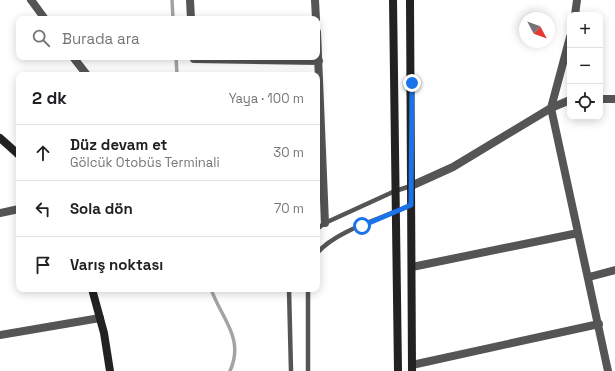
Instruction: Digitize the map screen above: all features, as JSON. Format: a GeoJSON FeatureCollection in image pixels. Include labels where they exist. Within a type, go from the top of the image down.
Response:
{"type":"FeatureCollection","features":[{"type":"Feature","properties":{"kind":"main road"},"geometry":{"type":"LineString","coordinates":[[393,0],[398,371]]}},
{"type":"Feature","properties":{"kind":"main road"},"geometry":{"type":"LineString","coordinates":[[410,0],[412,368]]}},
{"type":"Feature","properties":{"kind":"main road"},"geometry":{"type":"LineString","coordinates":[[0,138],[16,152]]}},
{"type":"Feature","properties":{"kind":"main road"},"geometry":{"type":"LineString","coordinates":[[93,292],[104,333],[110,371]]}},
{"type":"Feature","properties":{"kind":"street"},"geometry":{"type":"LineString","coordinates":[[31,0],[43,16]]}},
{"type":"Feature","properties":{"kind":"street"},"geometry":{"type":"LineString","coordinates":[[190,0],[192,16]]}},
{"type":"Feature","properties":{"kind":"street"},"geometry":{"type":"LineString","coordinates":[[315,0],[316,16]]}},
{"type":"Feature","properties":{"kind":"street"},"geometry":{"type":"LineString","coordinates":[[576,12],[578,0]]}},
{"type":"Feature","properties":{"kind":"street"},"geometry":{"type":"LineString","coordinates":[[567,48],[551,108],[608,371]]}},
{"type":"Feature","properties":{"kind":"street"},"geometry":{"type":"LineString","coordinates":[[75,60],[85,72]]}},
{"type":"Feature","properties":{"kind":"street"},"geometry":{"type":"LineString","coordinates":[[256,60],[319,61],[319,72]]}},
{"type":"Feature","properties":{"kind":"street"},"geometry":{"type":"LineString","coordinates":[[320,88],[325,223]]}},
{"type":"Feature","properties":{"kind":"street"},"geometry":{"type":"LineString","coordinates":[[603,99],[615,99]]}},
{"type":"Feature","properties":{"kind":"street"},"geometry":{"type":"LineString","coordinates":[[411,186],[453,167],[551,108],[567,101]]}},
{"type":"Feature","properties":{"kind":"street"},"geometry":{"type":"LineString","coordinates":[[0,213],[16,210]]}},
{"type":"Feature","properties":{"kind":"street"},"geometry":{"type":"LineString","coordinates":[[412,267],[578,233]]}},
{"type":"Feature","properties":{"kind":"street"},"geometry":{"type":"LineString","coordinates":[[588,276],[615,270]]}},
{"type":"Feature","properties":{"kind":"street"},"geometry":{"type":"LineString","coordinates":[[0,335],[100,318]]}},
{"type":"Feature","properties":{"kind":"street"},"geometry":{"type":"LineString","coordinates":[[412,368],[599,324]]}},
{"type":"Feature","properties":{"kind":"lane"},"geometry":{"type":"LineString","coordinates":[[320,227],[325,223],[395,191],[411,186]]}},
{"type":"Feature","properties":{"kind":"lane"},"geometry":{"type":"LineString","coordinates":[[320,249],[324,244],[411,205]]}},
{"type":"Feature","properties":{"kind":"lane"},"geometry":{"type":"LineString","coordinates":[[289,292],[292,371]]}},
{"type":"Feature","properties":{"kind":"lane"},"geometry":{"type":"LineString","coordinates":[[308,292],[308,371]]}},
{"type":"Feature","properties":{"kind":"waterway"},"geometry":{"type":"LineString","coordinates":[[172,0],[173,16]]}},
{"type":"Feature","properties":{"kind":"waterway"},"geometry":{"type":"LineString","coordinates":[[176,60],[177,72]]}},
{"type":"Feature","properties":{"kind":"waterway"},"geometry":{"type":"LineString","coordinates":[[212,292],[230,328],[233,338],[235,348],[234,359],[230,371]]}},
{"type":"Feature","properties":{"kind":"route"},"geometry":{"type":"LineString","coordinates":[[362,226],[411,205],[412,83]]}}]}
